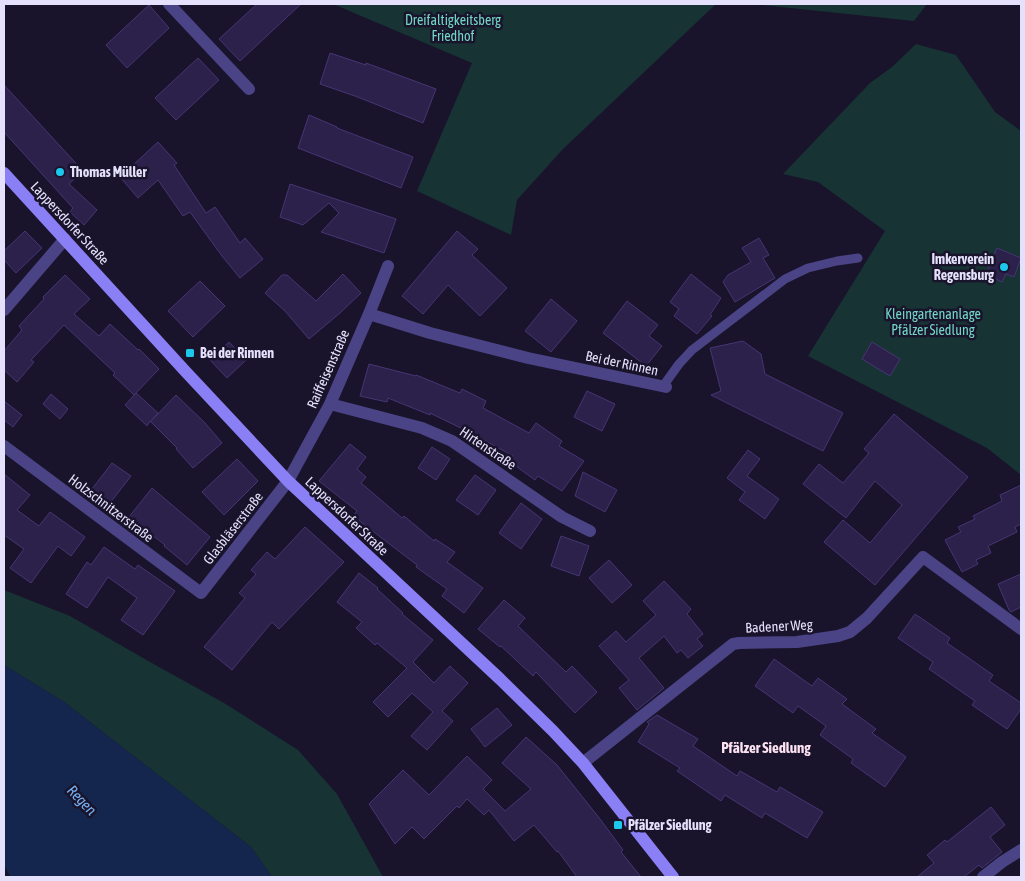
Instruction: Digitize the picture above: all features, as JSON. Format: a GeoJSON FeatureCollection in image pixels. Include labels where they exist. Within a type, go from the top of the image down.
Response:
{"type":"FeatureCollection","features":[{"type":"Feature","properties":{"kind":"street"},"geometry":{"type":"LineString","coordinates":[[168,4],[250,89]]}},
{"type":"Feature","properties":{"kind":"street","name":"Lappersdorfer Straße"},"geometry":{"type":"LineString","coordinates":[[4,173],[288,481],[554,731],[583,763],[673,877]]}},
{"type":"Feature","properties":{"kind":"street"},"geometry":{"type":"LineString","coordinates":[[4,310],[65,239]]}},
{"type":"Feature","properties":{"kind":"street","name":"Raiffeisenstraße"},"geometry":{"type":"LineString","coordinates":[[288,481],[330,404],[388,266]]}},
{"type":"Feature","properties":{"kind":"street","name":"Bei der Rinnen"},"geometry":{"type":"LineString","coordinates":[[369,314],[430,334],[528,358],[666,387]]}},
{"type":"Feature","properties":{"kind":"street","name":"Hirtenstraße"},"geometry":{"type":"LineString","coordinates":[[330,404],[422,428],[452,441],[562,517],[590,531]]}},
{"type":"Feature","properties":{"kind":"street","name":"Holzschnitzerstraße"},"geometry":{"type":"LineString","coordinates":[[4,446],[201,593]]}},
{"type":"Feature","properties":{"kind":"street","name":"Glasbläserstraße"},"geometry":{"type":"LineString","coordinates":[[201,593],[288,481]]}},
{"type":"Feature","properties":{"kind":"street","name":"Badener Weg"},"geometry":{"type":"LineString","coordinates":[[583,763],[733,644],[797,642],[838,636],[850,632],[867,618],[923,557],[1021,630]]}},
{"type":"Feature","properties":{"kind":"street"},"geometry":{"type":"LineString","coordinates":[[983,877],[1021,850]]}},
{"type":"Feature","properties":{"kind":"lane","name":"Bei der Rinnen"},"geometry":{"type":"LineString","coordinates":[[666,387],[666,382],[692,350],[785,278],[808,268],[858,258]]}},
{"type":"Feature","properties":{"kind":"green space","name":"Dreifaltigkeitsberg Friedhof"},"geometry":{"type":"Polygon","coordinates":[[[333,4],[716,4],[562,150],[517,200],[511,235],[417,191],[472,63],[333,4]]]}},
{"type":"Feature","properties":{"kind":"green space"},"geometry":{"type":"Polygon","coordinates":[[[753,4],[927,4],[914,21],[753,4]]]}},
{"type":"Feature","properties":{"kind":"green space","name":"Kleingartenanlage Pfälzer Siedlung"},"geometry":{"type":"Polygon","coordinates":[[[916,44],[956,55],[995,112],[1021,131],[1021,475],[987,448],[808,356],[885,231],[818,182],[783,174],[870,83],[892,67],[916,44]]]}},
{"type":"Feature","properties":{"kind":"green space"},"geometry":{"type":"Polygon","coordinates":[[[4,590],[70,616],[224,703],[298,750],[337,794],[383,877],[272,877],[251,847],[64,702],[4,665],[4,590]]]}},
{"type":"Feature","properties":{"kind":"water","name":"Regen"},"geometry":{"type":"Polygon","coordinates":[[[4,665],[64,702],[251,847],[272,877],[10,877],[4,864],[4,665]]]}},
{"type":"Feature","properties":{"kind":"building"},"geometry":{"type":"Polygon","coordinates":[[[257,4],[301,4],[240,61],[219,39],[257,4]]]}},
{"type":"Feature","properties":{"kind":"building"},"geometry":{"type":"Polygon","coordinates":[[[149,5],[169,28],[127,68],[106,45],[149,5]]]}},
{"type":"Feature","properties":{"kind":"building"},"geometry":{"type":"Polygon","coordinates":[[[330,53],[366,65],[366,63],[436,89],[423,123],[320,84],[330,53]]]}},
{"type":"Feature","properties":{"kind":"building"},"geometry":{"type":"Polygon","coordinates":[[[198,58],[219,80],[176,120],[155,98],[198,58]]]}},
{"type":"Feature","properties":{"kind":"building"},"geometry":{"type":"Polygon","coordinates":[[[4,85],[83,171],[69,184],[97,210],[84,225],[70,212],[73,208],[4,132],[4,85]]]}},
{"type":"Feature","properties":{"kind":"building"},"geometry":{"type":"Polygon","coordinates":[[[309,115],[337,128],[413,157],[401,188],[298,148],[309,115]]]}},
{"type":"Feature","properties":{"kind":"building"},"geometry":{"type":"Polygon","coordinates":[[[158,142],[177,163],[174,165],[206,213],[215,207],[240,243],[245,238],[263,259],[240,278],[190,212],[183,216],[158,180],[138,198],[120,177],[158,142]]]}},
{"type":"Feature","properties":{"kind":"building"},"geometry":{"type":"Polygon","coordinates":[[[290,184],[396,219],[384,253],[321,232],[339,213],[329,203],[303,225],[280,217],[290,184]]]}},
{"type":"Feature","properties":{"kind":"building"},"geometry":{"type":"Polygon","coordinates":[[[25,231],[42,248],[16,273],[4,260],[4,251],[25,231]]]}},
{"type":"Feature","properties":{"kind":"building"},"geometry":{"type":"Polygon","coordinates":[[[457,231],[478,249],[472,255],[507,288],[480,316],[448,285],[423,314],[402,296],[457,231]]]}},
{"type":"Feature","properties":{"kind":"building"},"geometry":{"type":"Polygon","coordinates":[[[759,238],[769,255],[763,258],[775,278],[735,302],[723,282],[728,275],[751,262],[742,248],[759,238]]]}},
{"type":"Feature","properties":{"kind":"building","name":"Imkerverein Regensburg"},"geometry":{"type":"Polygon","coordinates":[[[997,248],[1021,258],[1014,277],[1006,274],[1002,282],[986,274],[997,248]]]}},
{"type":"Feature","properties":{"kind":"building"},"geometry":{"type":"Polygon","coordinates":[[[343,274],[361,293],[309,339],[285,311],[265,293],[282,275],[287,275],[316,301],[343,274]]]}},
{"type":"Feature","properties":{"kind":"building"},"geometry":{"type":"Polygon","coordinates":[[[691,274],[721,298],[710,315],[712,316],[697,334],[674,316],[679,309],[670,302],[691,274]]]}},
{"type":"Feature","properties":{"kind":"building"},"geometry":{"type":"Polygon","coordinates":[[[65,275],[90,299],[74,314],[99,336],[110,324],[159,369],[134,395],[113,375],[115,373],[64,325],[31,360],[34,362],[17,382],[4,370],[4,351],[22,330],[19,326],[44,299],[43,297],[65,275]]]}},
{"type":"Feature","properties":{"kind":"building"},"geometry":{"type":"Polygon","coordinates":[[[200,281],[225,306],[193,337],[168,311],[200,281]]]}},
{"type":"Feature","properties":{"kind":"building"},"geometry":{"type":"Polygon","coordinates":[[[551,299],[577,321],[551,352],[525,331],[551,299]]]}},
{"type":"Feature","properties":{"kind":"building"},"geometry":{"type":"Polygon","coordinates":[[[627,301],[658,325],[649,336],[662,346],[646,366],[603,333],[627,301]]]}},
{"type":"Feature","properties":{"kind":"building"},"geometry":{"type":"Polygon","coordinates":[[[743,341],[761,354],[765,374],[843,413],[823,451],[711,395],[721,391],[710,348],[743,341]]]}},
{"type":"Feature","properties":{"kind":"building"},"geometry":{"type":"Polygon","coordinates":[[[229,342],[246,360],[227,378],[210,360],[229,342]]]}},
{"type":"Feature","properties":{"kind":"building"},"geometry":{"type":"Polygon","coordinates":[[[872,342],[900,359],[890,376],[862,359],[872,342]]]}},
{"type":"Feature","properties":{"kind":"building"},"geometry":{"type":"Polygon","coordinates":[[[369,364],[416,375],[460,393],[462,389],[486,401],[483,408],[529,433],[536,423],[562,441],[559,446],[584,461],[562,491],[538,476],[535,480],[509,461],[513,456],[430,413],[430,415],[388,398],[387,402],[360,396],[369,364]]]}},
{"type":"Feature","properties":{"kind":"building"},"geometry":{"type":"Polygon","coordinates":[[[587,391],[615,404],[602,431],[574,417],[587,391]]]}},
{"type":"Feature","properties":{"kind":"building"},"geometry":{"type":"Polygon","coordinates":[[[136,393],[158,413],[151,421],[176,395],[205,423],[222,443],[193,468],[177,448],[150,421],[147,426],[125,405],[136,393]]]}},
{"type":"Feature","properties":{"kind":"building"},"geometry":{"type":"Polygon","coordinates":[[[51,394],[68,409],[60,419],[43,404],[51,394]]]}},
{"type":"Feature","properties":{"kind":"building"},"geometry":{"type":"Polygon","coordinates":[[[4,401],[22,415],[13,427],[4,420],[4,401]]]}},
{"type":"Feature","properties":{"kind":"building"},"geometry":{"type":"Polygon","coordinates":[[[894,414],[968,477],[875,585],[824,542],[843,520],[870,543],[902,505],[875,481],[846,518],[803,484],[819,464],[843,483],[869,453],[864,449],[894,414]]]}},
{"type":"Feature","properties":{"kind":"building"},"geometry":{"type":"Polygon","coordinates":[[[350,444],[366,457],[357,469],[366,477],[361,483],[402,518],[404,516],[434,541],[435,539],[455,552],[447,562],[483,588],[464,613],[442,596],[447,589],[416,567],[417,565],[353,516],[357,511],[319,481],[350,444]]]}},
{"type":"Feature","properties":{"kind":"building"},"geometry":{"type":"Polygon","coordinates":[[[432,447],[450,459],[436,480],[418,468],[432,447]]]}},
{"type":"Feature","properties":{"kind":"building"},"geometry":{"type":"Polygon","coordinates":[[[748,450],[760,459],[747,476],[779,499],[765,519],[739,500],[745,492],[727,478],[748,450]]]}},
{"type":"Feature","properties":{"kind":"building"},"geometry":{"type":"Polygon","coordinates":[[[237,459],[258,481],[224,515],[202,492],[237,459]]]}},
{"type":"Feature","properties":{"kind":"building"},"geometry":{"type":"Polygon","coordinates":[[[112,463],[131,476],[110,503],[92,489],[112,463]]]}},
{"type":"Feature","properties":{"kind":"building"},"geometry":{"type":"Polygon","coordinates":[[[583,472],[617,490],[605,512],[575,496],[583,472]]]}},
{"type":"Feature","properties":{"kind":"building"},"geometry":{"type":"Polygon","coordinates":[[[4,474],[30,495],[17,510],[39,526],[50,512],[85,537],[71,556],[58,546],[31,583],[10,568],[24,549],[4,535],[4,474]]]}},
{"type":"Feature","properties":{"kind":"building"},"geometry":{"type":"Polygon","coordinates":[[[475,475],[496,490],[478,515],[456,500],[475,475]]]}},
{"type":"Feature","properties":{"kind":"building"},"geometry":{"type":"Polygon","coordinates":[[[1021,485],[1021,524],[1015,527],[1017,532],[988,546],[991,553],[976,560],[978,564],[962,572],[945,540],[961,532],[958,527],[975,519],[973,516],[1002,501],[1000,495],[1021,485]]]}},
{"type":"Feature","properties":{"kind":"building"},"geometry":{"type":"Polygon","coordinates":[[[152,488],[210,537],[187,565],[129,517],[152,488]]]}},
{"type":"Feature","properties":{"kind":"building"},"geometry":{"type":"Polygon","coordinates":[[[521,503],[542,519],[521,549],[499,533],[521,503]]]}},
{"type":"Feature","properties":{"kind":"building"},"geometry":{"type":"Polygon","coordinates":[[[305,527],[344,562],[279,629],[272,622],[232,670],[204,647],[245,598],[239,593],[256,574],[251,570],[267,552],[275,559],[305,527]]]}},
{"type":"Feature","properties":{"kind":"building"},"geometry":{"type":"Polygon","coordinates":[[[561,536],[589,546],[579,576],[551,566],[561,536]]]}},
{"type":"Feature","properties":{"kind":"building"},"geometry":{"type":"Polygon","coordinates":[[[104,547],[135,569],[138,565],[175,591],[143,635],[121,620],[137,598],[108,577],[87,608],[66,594],[87,562],[91,565],[104,547]]]}},
{"type":"Feature","properties":{"kind":"building"},"geometry":{"type":"Polygon","coordinates":[[[609,560],[632,585],[612,603],[589,578],[609,560]]]}},
{"type":"Feature","properties":{"kind":"building"},"geometry":{"type":"Polygon","coordinates":[[[359,573],[378,588],[402,614],[433,640],[413,662],[434,683],[450,666],[468,683],[442,711],[453,721],[427,750],[411,736],[433,712],[412,693],[388,717],[373,702],[407,668],[377,643],[375,645],[356,628],[362,622],[337,602],[359,573]]]}},
{"type":"Feature","properties":{"kind":"building"},"geometry":{"type":"Polygon","coordinates":[[[1021,574],[1021,607],[1011,612],[998,584],[1021,574]]]}},
{"type":"Feature","properties":{"kind":"building"},"geometry":{"type":"Polygon","coordinates":[[[664,581],[691,609],[687,614],[703,634],[697,639],[703,646],[688,658],[681,650],[677,653],[664,636],[639,658],[664,688],[637,710],[619,688],[629,680],[599,646],[616,631],[626,642],[656,615],[643,601],[664,581]]]}},
{"type":"Feature","properties":{"kind":"building"},"geometry":{"type":"Polygon","coordinates":[[[504,600],[525,618],[518,626],[566,672],[572,666],[597,692],[575,713],[536,672],[533,676],[501,646],[478,629],[504,600]]]}},
{"type":"Feature","properties":{"kind":"building"},"geometry":{"type":"Polygon","coordinates":[[[915,614],[950,638],[947,643],[993,675],[989,681],[1021,703],[1021,709],[1007,729],[972,705],[975,701],[929,669],[933,662],[898,638],[915,614]]]}},
{"type":"Feature","properties":{"kind":"building"},"geometry":{"type":"Polygon","coordinates":[[[774,659],[812,686],[818,678],[847,699],[842,704],[876,729],[872,733],[906,757],[885,787],[851,763],[853,759],[820,735],[826,726],[798,706],[793,713],[755,686],[774,659]]]}},
{"type":"Feature","properties":{"kind":"building"},"geometry":{"type":"Polygon","coordinates":[[[497,708],[512,725],[485,747],[471,729],[497,708]]]}},
{"type":"Feature","properties":{"kind":"building"},"geometry":{"type":"Polygon","coordinates":[[[657,715],[698,739],[693,746],[737,776],[740,771],[777,792],[780,787],[823,812],[807,838],[765,813],[762,818],[725,795],[721,801],[677,771],[680,768],[638,742],[649,724],[647,722],[657,715]]]}},
{"type":"Feature","properties":{"kind":"building"},"geometry":{"type":"Polygon","coordinates":[[[526,737],[557,765],[600,819],[623,850],[621,852],[641,877],[577,877],[558,851],[534,825],[514,841],[489,810],[484,815],[467,799],[459,808],[457,806],[424,839],[412,827],[395,844],[369,804],[403,770],[429,795],[467,756],[492,780],[483,789],[505,811],[531,789],[502,763],[526,737]]]}},
{"type":"Feature","properties":{"kind":"building"},"geometry":{"type":"Polygon","coordinates":[[[991,807],[1005,825],[990,837],[1002,852],[982,868],[979,865],[964,877],[917,877],[934,863],[927,855],[945,840],[947,842],[991,807]]]}},
{"type":"Feature","properties":{"kind":"place","name":"Thomas Müller"},"geometry":{"type":"Point","coordinates":[60,172]}},
{"type":"Feature","properties":{"kind":"place","name":"Imkerverein Regensburg"},"geometry":{"type":"Point","coordinates":[1004,267]}},
{"type":"Feature","properties":{"kind":"place","name":"Bei der Rinnen"},"geometry":{"type":"Point","coordinates":[190,353]}},
{"type":"Feature","properties":{"kind":"place","name":"Pfälzer Siedlung"},"geometry":{"type":"Point","coordinates":[618,825]}},
{"type":"Feature","properties":{"kind":"district","name":"Pfälzer Siedlung"},"geometry":{"type":"Point","coordinates":[766,747]}}]}
